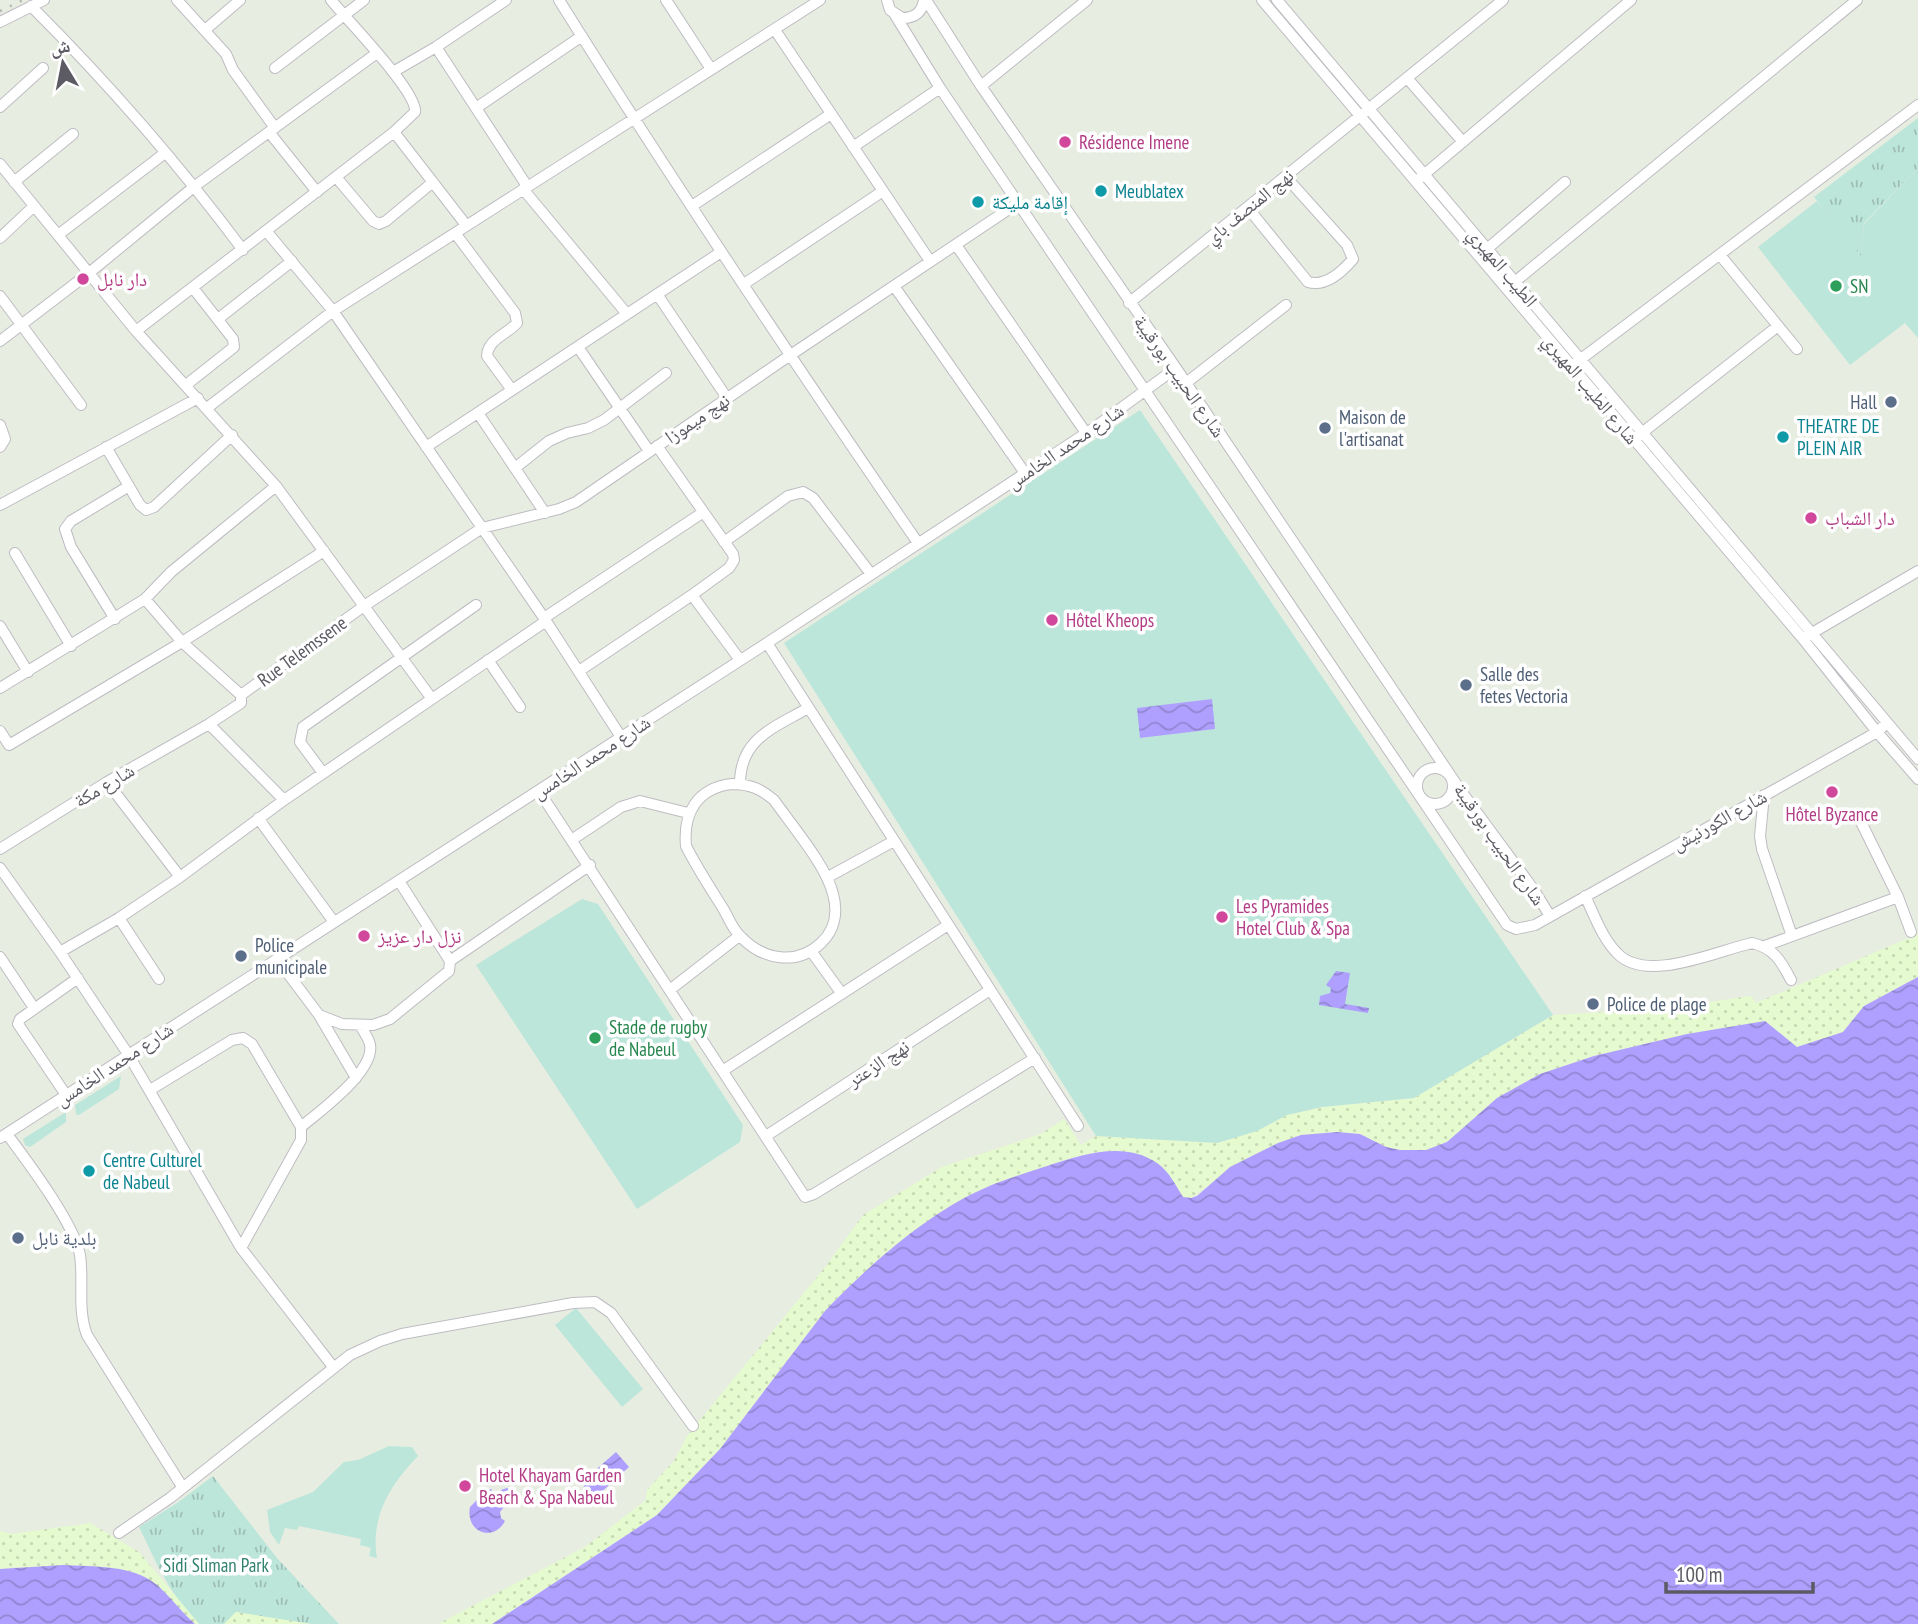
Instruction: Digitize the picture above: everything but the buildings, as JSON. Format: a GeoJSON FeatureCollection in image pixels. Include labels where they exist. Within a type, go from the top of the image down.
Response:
{"type":"FeatureCollection","features":[{"type":"Feature","properties":{"kind":"street"},"geometry":{"type":"LineString","coordinates":[[0,22],[44,0]]}},
{"type":"Feature","properties":{"kind":"street"},"geometry":{"type":"LineString","coordinates":[[177,0],[226,54],[233,70],[272,130],[317,192]]}},
{"type":"Feature","properties":{"kind":"street"},"geometry":{"type":"LineString","coordinates":[[205,30],[240,0]]}},
{"type":"Feature","properties":{"kind":"street"},"geometry":{"type":"LineString","coordinates":[[136,331],[394,132],[410,118],[416,108],[413,99],[393,72],[331,0]]}},
{"type":"Feature","properties":{"kind":"street"},"geometry":{"type":"LineString","coordinates":[[275,68],[364,0]]}},
{"type":"Feature","properties":{"kind":"street"},"geometry":{"type":"LineString","coordinates":[[393,72],[506,0]]}},
{"type":"Feature","properties":{"kind":"street"},"geometry":{"type":"LineString","coordinates":[[559,0],[789,356],[918,543]]}},
{"type":"Feature","properties":{"kind":"street"},"geometry":{"type":"LineString","coordinates":[[666,0],[711,69]]}},
{"type":"Feature","properties":{"kind":"street"},"geometry":{"type":"LineString","coordinates":[[207,408],[333,311],[820,0]]}},
{"type":"Feature","properties":{"kind":"street"},"geometry":{"type":"LineString","coordinates":[[895,15],[909,18],[916,15],[925,0]]}},
{"type":"Feature","properties":{"kind":"street","name":"شارع الحبيب بورقيبة"},"geometry":{"type":"LineString","coordinates":[[886,1],[940,88],[1507,925],[1524,929],[1550,916],[1451,775],[925,0]]}},
{"type":"Feature","properties":{"kind":"street"},"geometry":{"type":"LineString","coordinates":[[981,86],[1087,0]]}},
{"type":"Feature","properties":{"kind":"street","name":"شارع الطيب المهيري"},"geometry":{"type":"LineString","coordinates":[[1262,0],[1421,177],[1807,636],[1877,732],[1918,779]]}},
{"type":"Feature","properties":{"kind":"street"},"geometry":{"type":"LineString","coordinates":[[1277,0],[1365,112]]}},
{"type":"Feature","properties":{"kind":"street","name":"نهج المنصف باي"},"geometry":{"type":"LineString","coordinates":[[1129,303],[1503,0]]}},
{"type":"Feature","properties":{"kind":"street"},"geometry":{"type":"LineString","coordinates":[[1421,177],[1631,0]]}},
{"type":"Feature","properties":{"kind":"street"},"geometry":{"type":"LineString","coordinates":[[1510,286],[1857,0]]}},
{"type":"Feature","properties":{"kind":"street"},"geometry":{"type":"LineString","coordinates":[[31,6],[131,110],[195,186],[243,250]]}},
{"type":"Feature","properties":{"kind":"street"},"geometry":{"type":"LineString","coordinates":[[775,30],[930,261]]}},
{"type":"Feature","properties":{"kind":"street"},"geometry":{"type":"LineString","coordinates":[[476,108],[582,36]]}},
{"type":"Feature","properties":{"kind":"street"},"geometry":{"type":"LineString","coordinates":[[436,47],[525,188],[627,314]]}},
{"type":"Feature","properties":{"kind":"street"},"geometry":{"type":"LineString","coordinates":[[0,341],[89,273],[195,186],[377,53]]}},
{"type":"Feature","properties":{"kind":"street"},"geometry":{"type":"LineString","coordinates":[[0,107],[43,68]]}},
{"type":"Feature","properties":{"kind":"street"},"geometry":{"type":"LineString","coordinates":[[1407,78],[1463,142]]}},
{"type":"Feature","properties":{"kind":"street"},"geometry":{"type":"LineString","coordinates":[[853,147],[940,88]]}},
{"type":"Feature","properties":{"kind":"street"},"geometry":{"type":"LineString","coordinates":[[1576,363],[1918,105]]}},
{"type":"Feature","properties":{"kind":"street"},"geometry":{"type":"LineString","coordinates":[[692,206],[831,114]]}},
{"type":"Feature","properties":{"kind":"street"},"geometry":{"type":"LineString","coordinates":[[394,132],[466,225]]}},
{"type":"Feature","properties":{"kind":"street"},"geometry":{"type":"LineString","coordinates":[[14,182],[73,134]]}},
{"type":"Feature","properties":{"kind":"street"},"geometry":{"type":"LineString","coordinates":[[58,236],[165,153]]}},
{"type":"Feature","properties":{"kind":"street"},"geometry":{"type":"LineString","coordinates":[[2,170],[136,331],[276,486],[432,699]]}},
{"type":"Feature","properties":{"kind":"street"},"geometry":{"type":"LineString","coordinates":[[336,177],[373,221],[379,224],[433,182]]}},
{"type":"Feature","properties":{"kind":"street"},"geometry":{"type":"LineString","coordinates":[[1248,208],[1308,282],[1325,281],[1339,272],[1351,261],[1351,252],[1344,240],[1286,177]]}},
{"type":"Feature","properties":{"kind":"street","name":"الطيب المهيري"},"geometry":{"type":"LineString","coordinates":[[1421,177],[1487,248],[1510,286]]}},
{"type":"Feature","properties":{"kind":"street"},"geometry":{"type":"LineString","coordinates":[[1487,248],[1565,182]]}},
{"type":"Feature","properties":{"kind":"street"},"geometry":{"type":"LineString","coordinates":[[744,284],[883,191]]}},
{"type":"Feature","properties":{"kind":"street","name":"نهج ميموزا"},"geometry":{"type":"LineString","coordinates":[[364,606],[482,528],[545,513],[576,502],[1018,203]]}},
{"type":"Feature","properties":{"kind":"street"},"geometry":{"type":"LineString","coordinates":[[0,238],[34,206]]}},
{"type":"Feature","properties":{"kind":"street"},"geometry":{"type":"LineString","coordinates":[[267,232],[333,311],[545,619],[621,737]]}},
{"type":"Feature","properties":{"kind":"street"},"geometry":{"type":"LineString","coordinates":[[454,233],[512,307],[517,318],[514,327],[491,343],[487,352],[487,356],[512,390]]}},
{"type":"Feature","properties":{"kind":"street"},"geometry":{"type":"LineString","coordinates":[[956,245],[1086,433]]}},
{"type":"Feature","properties":{"kind":"street"},"geometry":{"type":"LineString","coordinates":[[426,447],[721,252]]}},
{"type":"Feature","properties":{"kind":"street"},"geometry":{"type":"LineString","coordinates":[[1720,255],[1797,349]]}},
{"type":"Feature","properties":{"kind":"street"},"geometry":{"type":"LineString","coordinates":[[218,319],[292,261]]}},
{"type":"Feature","properties":{"kind":"street"},"geometry":{"type":"LineString","coordinates":[[894,285],[1025,473]]}},
{"type":"Feature","properties":{"kind":"street"},"geometry":{"type":"LineString","coordinates":[[186,385],[234,346],[233,339],[192,288]]}},
{"type":"Feature","properties":{"kind":"street"},"geometry":{"type":"LineString","coordinates":[[657,295],[727,398]]}},
{"type":"Feature","properties":{"kind":"street"},"geometry":{"type":"LineString","coordinates":[[0,296],[81,405]]}},
{"type":"Feature","properties":{"kind":"street"},"geometry":{"type":"LineString","coordinates":[[1186,383],[1286,305]]}},
{"type":"Feature","properties":{"kind":"street"},"geometry":{"type":"LineString","coordinates":[[1639,436],[1778,327]]}},
{"type":"Feature","properties":{"kind":"street"},"geometry":{"type":"LineString","coordinates":[[578,347],[620,410],[653,448],[733,554],[733,563],[692,595],[579,671]]}},
{"type":"Feature","properties":{"kind":"street","name":"شارع محمد الخامس"},"geometry":{"type":"LineString","coordinates":[[3,1136],[766,643],[1086,433],[1176,368]]}},
{"type":"Feature","properties":{"kind":"street"},"geometry":{"type":"LineString","coordinates":[[515,468],[549,441],[588,428],[620,410],[666,373]]}},
{"type":"Feature","properties":{"kind":"street"},"geometry":{"type":"LineString","coordinates":[[0,505],[198,398]]}},
{"type":"Feature","properties":{"kind":"street"},"geometry":{"type":"LineString","coordinates":[[478,413],[545,513]]}},
{"type":"Feature","properties":{"kind":"street"},"geometry":{"type":"LineString","coordinates":[[0,425],[5,439],[0,447]]}},
{"type":"Feature","properties":{"kind":"street"},"geometry":{"type":"LineString","coordinates":[[106,447],[142,508],[150,509],[232,435]]}},
{"type":"Feature","properties":{"kind":"street"},"geometry":{"type":"LineString","coordinates":[[115,619],[71,547],[65,529],[71,521],[129,485]]}},
{"type":"Feature","properties":{"kind":"street"},"geometry":{"type":"LineString","coordinates":[[0,688],[145,599],[172,572],[276,486]]}},
{"type":"Feature","properties":{"kind":"street"},"geometry":{"type":"LineString","coordinates":[[724,542],[789,496],[803,492],[813,498],[871,574]]}},
{"type":"Feature","properties":{"kind":"street"},"geometry":{"type":"LineString","coordinates":[[60,952],[119,918],[180,877],[258,818],[702,513]]}},
{"type":"Feature","properties":{"kind":"street"},"geometry":{"type":"LineString","coordinates":[[0,731],[4,748],[182,642],[324,551]]}},
{"type":"Feature","properties":{"kind":"street"},"geometry":{"type":"LineString","coordinates":[[15,554],[71,646]]}},
{"type":"Feature","properties":{"kind":"street"},"geometry":{"type":"LineString","coordinates":[[1918,570],[1807,636],[1918,759]]}},
{"type":"Feature","properties":{"kind":"street"},"geometry":{"type":"LineString","coordinates":[[692,595],[740,660]]}},
{"type":"Feature","properties":{"kind":"street"},"geometry":{"type":"LineString","coordinates":[[145,599],[182,642],[241,695]]}},
{"type":"Feature","properties":{"kind":"street"},"geometry":{"type":"LineString","coordinates":[[323,773],[300,742],[303,727],[476,605]]}},
{"type":"Feature","properties":{"kind":"street","name":"Rue Telemssene"},"geometry":{"type":"LineString","coordinates":[[209,724],[239,705],[242,701],[241,695],[364,606]]}},
{"type":"Feature","properties":{"kind":"street"},"geometry":{"type":"LineString","coordinates":[[0,626],[28,672]]}},
{"type":"Feature","properties":{"kind":"street"},"geometry":{"type":"LineString","coordinates":[[766,643],[1077,1126]]}},
{"type":"Feature","properties":{"kind":"street"},"geometry":{"type":"LineString","coordinates":[[488,660],[520,707]]}},
{"type":"Feature","properties":{"kind":"street"},"geometry":{"type":"LineString","coordinates":[[740,784],[747,751],[758,737],[808,708]]}},
{"type":"Feature","properties":{"kind":"street","name":"شارع الكورنيش"},"geometry":{"type":"LineString","coordinates":[[1550,916],[1877,732],[1887,723]]}},
{"type":"Feature","properties":{"kind":"street"},"geometry":{"type":"LineString","coordinates":[[209,724],[284,800]]}},
{"type":"Feature","properties":{"kind":"street","name":"شارع مكة"},"geometry":{"type":"LineString","coordinates":[[0,849],[107,782],[209,724]]}},
{"type":"Feature","properties":{"kind":"street"},"geometry":{"type":"LineString","coordinates":[[1439,768],[1451,775],[1454,789],[1446,801],[1432,804],[1420,796],[1417,783],[1425,771],[1439,768]]}},
{"type":"Feature","properties":{"kind":"street"},"geometry":{"type":"LineString","coordinates":[[107,782],[180,877]]}},
{"type":"Feature","properties":{"kind":"street"},"geometry":{"type":"LineString","coordinates":[[740,784],[763,791],[774,800],[828,877],[836,906],[830,933],[811,951],[791,959],[751,946],[739,936],[686,846],[684,830],[688,813],[707,792],[720,785],[740,784]]}},
{"type":"Feature","properties":{"kind":"street"},"geometry":{"type":"LineString","coordinates":[[539,791],[724,1070],[802,1194],[808,1197],[814,1194],[1035,1058]]}},
{"type":"Feature","properties":{"kind":"street"},"geometry":{"type":"LineString","coordinates":[[1764,795],[1760,836],[1762,849],[1792,936]]}},
{"type":"Feature","properties":{"kind":"street"},"geometry":{"type":"LineString","coordinates":[[573,839],[621,807],[640,802],[688,813]]}},
{"type":"Feature","properties":{"kind":"street"},"geometry":{"type":"LineString","coordinates":[[258,818],[334,922]]}},
{"type":"Feature","properties":{"kind":"street"},"geometry":{"type":"LineString","coordinates":[[1860,820],[1898,897],[1911,932]]}},
{"type":"Feature","properties":{"kind":"street"},"geometry":{"type":"LineString","coordinates":[[828,877],[894,841]]}},
{"type":"Feature","properties":{"kind":"street"},"geometry":{"type":"LineString","coordinates":[[450,961],[590,865]]}},
{"type":"Feature","properties":{"kind":"street"},"geometry":{"type":"LineString","coordinates":[[0,868],[128,1054],[241,1248],[334,1368]]}},
{"type":"Feature","properties":{"kind":"street"},"geometry":{"type":"LineString","coordinates":[[319,1015],[342,1024],[373,1025],[390,1019],[449,971],[450,961],[400,881]]}},
{"type":"Feature","properties":{"kind":"street"},"geometry":{"type":"LineString","coordinates":[[1585,896],[1611,947],[1619,956],[1645,965],[1661,967],[1752,943],[1765,946],[1778,956],[1791,980]]}},
{"type":"Feature","properties":{"kind":"street"},"geometry":{"type":"LineString","coordinates":[[1765,946],[1898,897]]}},
{"type":"Feature","properties":{"kind":"street"},"geometry":{"type":"LineString","coordinates":[[119,918],[159,979]]}},
{"type":"Feature","properties":{"kind":"street"},"geometry":{"type":"LineString","coordinates":[[724,1070],[948,925]]}},
{"type":"Feature","properties":{"kind":"street"},"geometry":{"type":"LineString","coordinates":[[671,989],[739,936]]}},
{"type":"Feature","properties":{"kind":"street"},"geometry":{"type":"LineString","coordinates":[[811,951],[842,994]]}},
{"type":"Feature","properties":{"kind":"street"},"geometry":{"type":"LineString","coordinates":[[0,957],[34,1008]]}},
{"type":"Feature","properties":{"kind":"street"},"geometry":{"type":"LineString","coordinates":[[277,959],[319,1015],[356,1078]]}},
{"type":"Feature","properties":{"kind":"street"},"geometry":{"type":"LineString","coordinates":[[66,1094],[18,1024],[20,1018],[78,978]]}},
{"type":"Feature","properties":{"kind":"street","name":"نهج الزعتر"},"geometry":{"type":"LineString","coordinates":[[766,1136],[990,990]]}},
{"type":"Feature","properties":{"kind":"street"},"geometry":{"type":"LineString","coordinates":[[302,1128],[356,1078],[370,1059],[370,1044],[360,1025]]}},
{"type":"Feature","properties":{"kind":"street"},"geometry":{"type":"LineString","coordinates":[[150,1090],[232,1040],[243,1038],[252,1044],[302,1128],[301,1140],[241,1248]]}},
{"type":"Feature","properties":{"kind":"street"},"geometry":{"type":"LineString","coordinates":[[3,1136],[32,1168],[76,1241],[81,1271],[82,1321],[87,1335],[183,1488]]}},
{"type":"Feature","properties":{"kind":"street"},"geometry":{"type":"LineString","coordinates":[[119,1533],[183,1488],[350,1354],[402,1334],[573,1303],[595,1302],[611,1313],[692,1426]]}},
{"type":"Feature","properties":{"kind":"green space"},"geometry":{"type":"Polygon","coordinates":[[[1918,118],[1918,168],[1864,223],[1861,257],[1814,197],[1918,118]]]}},
{"type":"Feature","properties":{"kind":"green space","name":"SN"},"geometry":{"type":"Polygon","coordinates":[[[1918,168],[1918,338],[1905,323],[1850,365],[1758,247],[1817,201],[1861,256],[1864,224],[1918,168]]]}},
{"type":"Feature","properties":{"kind":"green space"},"geometry":{"type":"Polygon","coordinates":[[[1140,410],[1553,1015],[1414,1098],[1322,1107],[1287,1115],[1257,1131],[1217,1143],[1096,1136],[784,643],[1140,410]]]}},
{"type":"Feature","properties":{"kind":"green space"},"geometry":{"type":"Polygon","coordinates":[[[582,899],[598,904],[743,1125],[740,1142],[637,1209],[476,965],[582,899]]]}},
{"type":"Feature","properties":{"kind":"green space"},"geometry":{"type":"Polygon","coordinates":[[[121,1076],[119,1089],[79,1115],[76,1114],[75,1105],[121,1076]]]}},
{"type":"Feature","properties":{"kind":"green space"},"geometry":{"type":"Polygon","coordinates":[[[66,1112],[66,1122],[30,1147],[25,1145],[23,1139],[66,1112]]]}},
{"type":"Feature","properties":{"kind":"green space"},"geometry":{"type":"Polygon","coordinates":[[[576,1308],[643,1389],[622,1407],[555,1325],[576,1308]]]}},
{"type":"Feature","properties":{"kind":"green space"},"geometry":{"type":"Polygon","coordinates":[[[389,1446],[412,1447],[418,1456],[399,1478],[385,1502],[377,1528],[377,1558],[369,1556],[371,1548],[360,1545],[361,1539],[299,1526],[297,1530],[285,1528],[279,1545],[270,1532],[267,1510],[313,1492],[344,1462],[358,1460],[389,1446]]]}},
{"type":"Feature","properties":{"kind":"green space","name":"Sidi Sliman Park"},"geometry":{"type":"Polygon","coordinates":[[[213,1476],[277,1558],[339,1624],[311,1624],[236,1612],[224,1624],[199,1624],[189,1614],[165,1578],[139,1527],[213,1476]]]}},
{"type":"Feature","properties":{"kind":"sand"},"geometry":{"type":"Polygon","coordinates":[[[1918,934],[1918,977],[1864,1006],[1843,1032],[1797,1047],[1724,1029],[1687,1034],[1594,1056],[1540,1074],[1497,1098],[1462,1131],[1439,1146],[1426,1150],[1386,1147],[1360,1134],[1337,1132],[1301,1135],[1252,1155],[1191,1198],[1184,1197],[1164,1172],[1145,1158],[1127,1152],[1104,1151],[1071,1158],[980,1190],[912,1232],[840,1295],[720,1449],[657,1515],[492,1624],[438,1624],[585,1547],[646,1500],[647,1490],[674,1461],[687,1436],[826,1266],[863,1215],[942,1167],[1041,1134],[1064,1119],[1081,1145],[1096,1136],[1217,1143],[1257,1131],[1287,1115],[1322,1107],[1414,1098],[1553,1015],[1660,1009],[1751,996],[1756,1003],[1918,934]]]}},
{"type":"Feature","properties":{"kind":"sand"},"geometry":{"type":"Polygon","coordinates":[[[90,1523],[139,1552],[199,1624],[195,1624],[144,1576],[15,1567],[0,1569],[0,1531],[12,1534],[90,1523]]]}},
{"type":"Feature","properties":{"kind":"sand"},"geometry":{"type":"Polygon","coordinates":[[[236,1612],[311,1624],[224,1624],[236,1612]]]}},
{"type":"Feature","properties":{"kind":"water"},"geometry":{"type":"Polygon","coordinates":[[[1212,699],[1215,729],[1140,738],[1137,708],[1212,699]]]}},
{"type":"Feature","properties":{"kind":"water"},"geometry":{"type":"Polygon","coordinates":[[[1336,971],[1350,973],[1345,1004],[1369,1008],[1368,1013],[1319,1005],[1320,996],[1330,993],[1331,988],[1326,985],[1336,971]]]}},
{"type":"Feature","properties":{"kind":"water"},"geometry":{"type":"Polygon","coordinates":[[[1918,977],[1918,1624],[492,1624],[657,1515],[720,1449],[840,1295],[912,1232],[980,1190],[1063,1161],[1118,1151],[1145,1156],[1157,1163],[1172,1179],[1183,1197],[1191,1198],[1197,1196],[1230,1167],[1278,1143],[1301,1135],[1337,1132],[1360,1134],[1386,1147],[1426,1150],[1447,1142],[1497,1098],[1540,1074],[1594,1056],[1687,1034],[1765,1021],[1797,1047],[1843,1032],[1864,1006],[1918,977]]]}},
{"type":"Feature","properties":{"kind":"water"},"geometry":{"type":"Polygon","coordinates":[[[616,1452],[629,1467],[597,1496],[587,1495],[583,1490],[583,1481],[616,1452]]]}},
{"type":"Feature","properties":{"kind":"water"},"geometry":{"type":"Polygon","coordinates":[[[491,1489],[498,1496],[501,1490],[513,1490],[516,1496],[513,1502],[500,1512],[505,1521],[494,1532],[481,1532],[472,1523],[470,1507],[482,1491],[491,1489]]]}},
{"type":"Feature","properties":{"kind":"water"},"geometry":{"type":"Polygon","coordinates":[[[63,1565],[112,1568],[136,1573],[157,1585],[195,1624],[0,1624],[0,1569],[63,1565]]]}},
{"type":"Feature","properties":{"kind":"railway"},"geometry":{"type":"LineString","coordinates":[[0,11],[23,0]]}},
{"type":"Feature","properties":{"kind":"place","name":"Résidence Imene"},"geometry":{"type":"Point","coordinates":[1065,142]}},
{"type":"Feature","properties":{"kind":"place","name":"Meublatex"},"geometry":{"type":"Point","coordinates":[1101,191]}},
{"type":"Feature","properties":{"kind":"place","name":"إقامة مليكة"},"geometry":{"type":"Point","coordinates":[978,202]}},
{"type":"Feature","properties":{"kind":"place","name":"دار نابل"},"geometry":{"type":"Point","coordinates":[83,279]}},
{"type":"Feature","properties":{"kind":"place","name":"SN"},"geometry":{"type":"Point","coordinates":[1836,286]}},
{"type":"Feature","properties":{"kind":"place","name":"Hall"},"geometry":{"type":"Point","coordinates":[1891,402]}},
{"type":"Feature","properties":{"kind":"place","name":"Maison de l'artisanat"},"geometry":{"type":"Point","coordinates":[1325,428]}},
{"type":"Feature","properties":{"kind":"place","name":"THEATRE DE PLEIN AIR"},"geometry":{"type":"Point","coordinates":[1783,437]}},
{"type":"Feature","properties":{"kind":"place","name":"دار الشباب"},"geometry":{"type":"Point","coordinates":[1811,518]}},
{"type":"Feature","properties":{"kind":"place","name":"Hôtel Kheops"},"geometry":{"type":"Point","coordinates":[1052,620]}},
{"type":"Feature","properties":{"kind":"place","name":"Salle des fetes Vectoria"},"geometry":{"type":"Point","coordinates":[1466,685]}},
{"type":"Feature","properties":{"kind":"place","name":"Hôtel Byzance"},"geometry":{"type":"Point","coordinates":[1832,792]}},
{"type":"Feature","properties":{"kind":"place","name":"Les Pyramides Hotel Club & Spa"},"geometry":{"type":"Point","coordinates":[1222,917]}},
{"type":"Feature","properties":{"kind":"place","name":"نزل دار عزيز"},"geometry":{"type":"Point","coordinates":[364,936]}},
{"type":"Feature","properties":{"kind":"place","name":"Police municipale"},"geometry":{"type":"Point","coordinates":[241,956]}},
{"type":"Feature","properties":{"kind":"place","name":"Police de plage"},"geometry":{"type":"Point","coordinates":[1593,1004]}},
{"type":"Feature","properties":{"kind":"place","name":"Stade de rugby de Nabeul"},"geometry":{"type":"Point","coordinates":[595,1038]}},
{"type":"Feature","properties":{"kind":"place","name":"Centre Culturel de Nabeul"},"geometry":{"type":"Point","coordinates":[89,1171]}},
{"type":"Feature","properties":{"kind":"place","name":"بلدية نابل"},"geometry":{"type":"Point","coordinates":[18,1238]}},
{"type":"Feature","properties":{"kind":"place","name":"Hotel Khayam Garden Beach & Spa Nabeul"},"geometry":{"type":"Point","coordinates":[465,1486]}}]}
